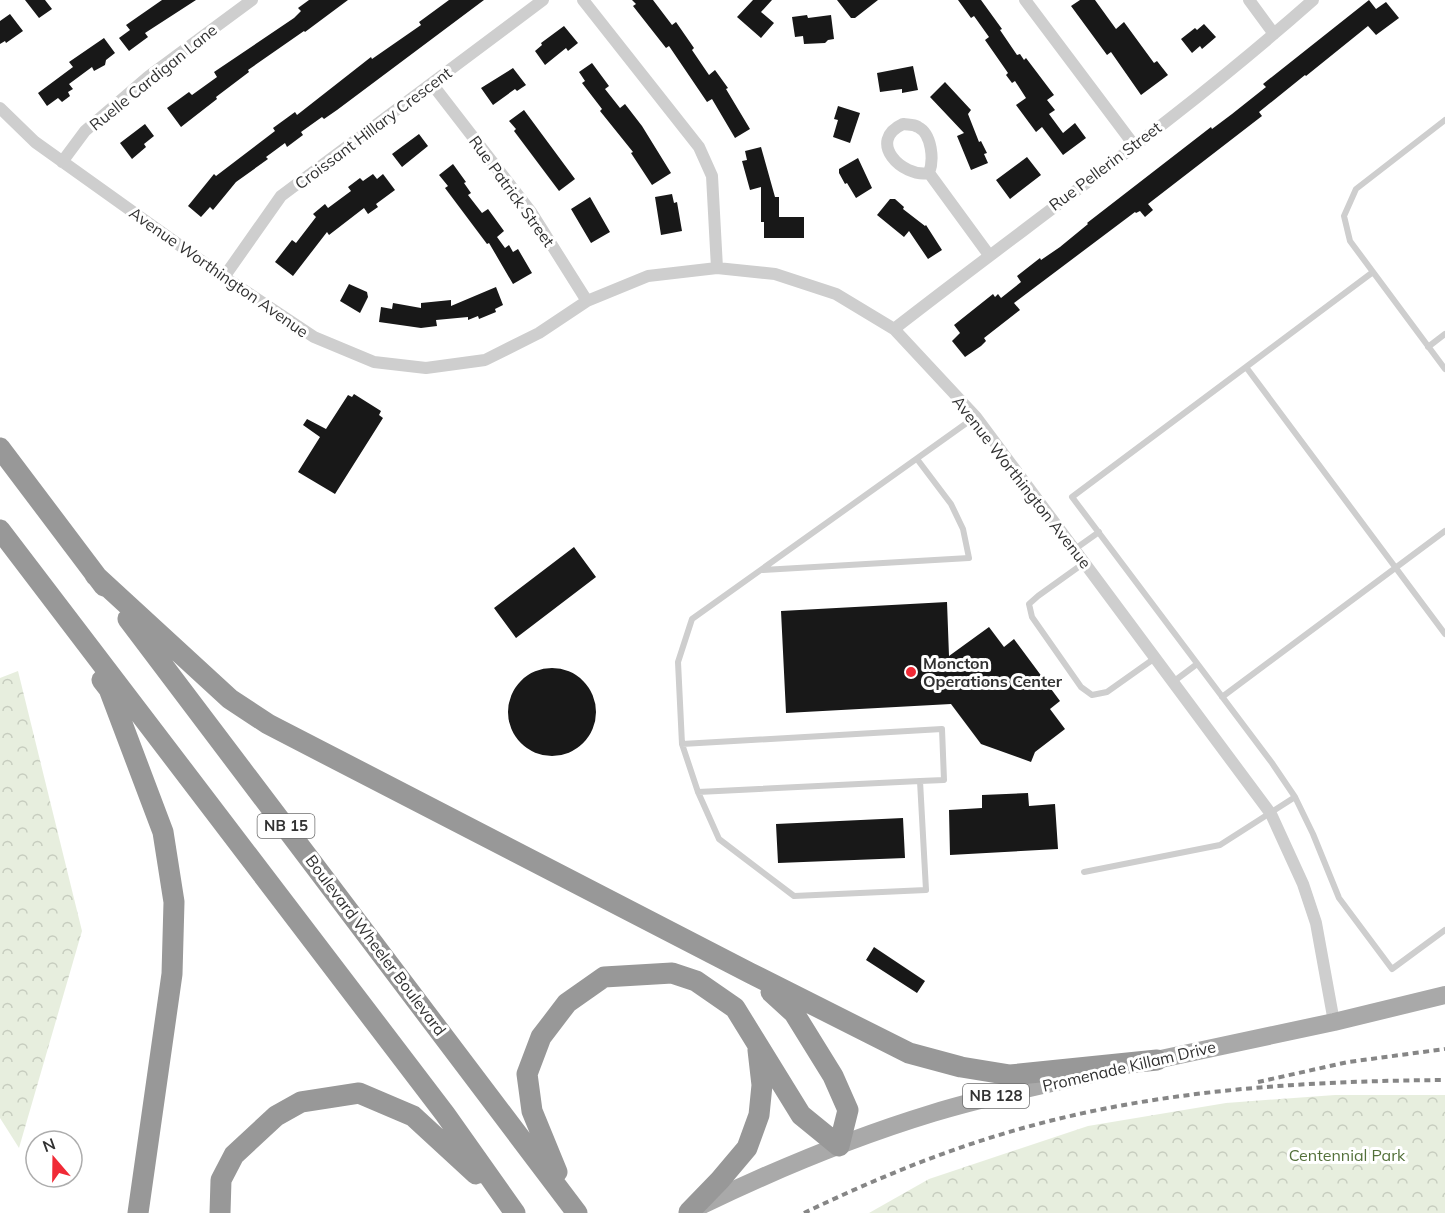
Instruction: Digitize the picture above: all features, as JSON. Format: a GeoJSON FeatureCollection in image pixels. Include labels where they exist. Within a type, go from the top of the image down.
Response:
{"type":"FeatureCollection","features":[{"type":"Feature","properties":{"kind":"highway","name":"Boulevard Wheeler Boulevard"},"geometry":{"type":"LineString","coordinates":[[0,448],[574,1209]]}},
{"type":"Feature","properties":{"kind":"highway"},"geometry":{"type":"LineString","coordinates":[[0,532],[109,689],[163,832],[174,902],[172,974],[138,1213]]}},
{"type":"Feature","properties":{"kind":"highway","name":"NB 15"},"geometry":{"type":"LineString","coordinates":[[0,532],[445,1114],[510,1206]]}},
{"type":"Feature","properties":{"kind":"highway"},"geometry":{"type":"LineString","coordinates":[[95,575],[230,699],[268,724],[909,1053],[961,1068],[1011,1075],[1157,1060]]}},
{"type":"Feature","properties":{"kind":"highway"},"geometry":{"type":"LineString","coordinates":[[574,1209],[532,1111],[526,1074],[541,1037],[567,1003],[604,977],[672,973],[696,981],[735,1008],[801,1115],[839,1146],[848,1110],[833,1076],[794,1013],[750,973]]}},
{"type":"Feature","properties":{"kind":"highway"},"geometry":{"type":"LineString","coordinates":[[688,1212],[720,1180],[747,1148],[759,1116],[762,1085],[758,1043]]}},
{"type":"Feature","properties":{"kind":"highway"},"geometry":{"type":"LineString","coordinates":[[220,1213],[221,1180],[234,1155],[276,1116],[301,1102],[359,1093],[413,1116],[510,1206]]}},
{"type":"Feature","properties":{"kind":"main road","name":"Promenade Killam Drive"},"geometry":{"type":"LineString","coordinates":[[688,1212],[758,1178],[839,1146],[952,1108],[1005,1094],[1334,1022],[1445,995]]}},
{"type":"Feature","properties":{"kind":"street","name":"Ruelle Cardigan Lane"},"geometry":{"type":"LineString","coordinates":[[62,162],[85,131],[149,76],[252,0]]}},
{"type":"Feature","properties":{"kind":"street","name":"Croissant Hillary Crescent"},"geometry":{"type":"LineString","coordinates":[[224,278],[281,196],[543,0]]}},
{"type":"Feature","properties":{"kind":"street"},"geometry":{"type":"LineString","coordinates":[[583,0],[699,147],[712,177],[717,268]]}},
{"type":"Feature","properties":{"kind":"street"},"geometry":{"type":"LineString","coordinates":[[1025,0],[1134,145]]}},
{"type":"Feature","properties":{"kind":"street"},"geometry":{"type":"LineString","coordinates":[[1249,0],[1274,34]]}},
{"type":"Feature","properties":{"kind":"street","name":"Rue Pellerin Street"},"geometry":{"type":"LineString","coordinates":[[894,329],[1134,145],[1274,34],[1313,0]]}},
{"type":"Feature","properties":{"kind":"street","name":"Rue Patrick Street"},"geometry":{"type":"LineString","coordinates":[[432,84],[531,212],[587,301]]}},
{"type":"Feature","properties":{"kind":"street","name":"Avenue Worthington Avenue"},"geometry":{"type":"LineString","coordinates":[[0,108],[34,142],[224,278],[314,337],[374,362],[426,368],[485,360],[539,333],[587,301],[648,276],[717,268],[775,274],[836,294],[894,329],[976,417],[1271,814],[1303,884],[1316,923],[1334,1022]]}},
{"type":"Feature","properties":{"kind":"street"},"geometry":{"type":"LineString","coordinates":[[929,173],[989,255]]}},
{"type":"Feature","properties":{"kind":"lane"},"geometry":{"type":"LineString","coordinates":[[1445,120],[1356,189],[1344,216],[1350,241],[1445,369]]}},
{"type":"Feature","properties":{"kind":"lane"},"geometry":{"type":"LineString","coordinates":[[1373,272],[1072,497],[1294,797],[1313,834],[1339,898],[1392,969],[1445,930]]}},
{"type":"Feature","properties":{"kind":"lane"},"geometry":{"type":"LineString","coordinates":[[1428,346],[1445,334]]}},
{"type":"Feature","properties":{"kind":"lane"},"geometry":{"type":"LineString","coordinates":[[1246,367],[1445,634]]}},
{"type":"Feature","properties":{"kind":"lane"},"geometry":{"type":"LineString","coordinates":[[920,781],[926,890],[794,896],[718,839],[698,792],[682,744],[678,662],[692,619],[976,417]]}},
{"type":"Feature","properties":{"kind":"lane"},"geometry":{"type":"LineString","coordinates":[[760,570],[969,558],[963,529],[951,504],[917,459]]}},
{"type":"Feature","properties":{"kind":"lane"},"geometry":{"type":"LineString","coordinates":[[1222,697],[1445,531]]}},
{"type":"Feature","properties":{"kind":"lane"},"geometry":{"type":"LineString","coordinates":[[1075,550],[1099,532]]}},
{"type":"Feature","properties":{"kind":"lane"},"geometry":{"type":"LineString","coordinates":[[1084,563],[1029,604],[1032,617],[1081,687],[1092,695],[1107,692],[1155,658]]}},
{"type":"Feature","properties":{"kind":"lane"},"geometry":{"type":"LineString","coordinates":[[1173,682],[1197,664]]}},
{"type":"Feature","properties":{"kind":"lane"},"geometry":{"type":"LineString","coordinates":[[682,744],[942,729],[944,780],[698,792]]}},
{"type":"Feature","properties":{"kind":"lane"},"geometry":{"type":"LineString","coordinates":[[1084,872],[1220,845],[1294,797]]}},
{"type":"Feature","properties":{"kind":"green space"},"geometry":{"type":"Polygon","coordinates":[[[18,671],[82,931],[19,1148],[0,1118],[0,678],[18,671]]]}},
{"type":"Feature","properties":{"kind":"green space","name":"Centennial Park"},"geometry":{"type":"Polygon","coordinates":[[[1335,1095],[1445,1095],[1445,1213],[869,1213],[929,1179],[1088,1126],[1226,1103],[1335,1095]]]}},
{"type":"Feature","properties":{"kind":"building"},"geometry":{"type":"Polygon","coordinates":[[[25,0],[45,0],[52,9],[39,18],[25,0]]]}},
{"type":"Feature","properties":{"kind":"building"},"geometry":{"type":"Polygon","coordinates":[[[162,0],[196,0],[145,33],[148,37],[129,51],[119,38],[130,30],[126,25],[162,0]]]}},
{"type":"Feature","properties":{"kind":"building"},"geometry":{"type":"Polygon","coordinates":[[[309,0],[348,0],[248,70],[249,72],[181,127],[167,108],[189,92],[192,95],[217,77],[214,72],[294,18],[301,11],[298,8],[309,0]]]}},
{"type":"Feature","properties":{"kind":"building"},"geometry":{"type":"Polygon","coordinates":[[[449,0],[484,0],[337,110],[324,119],[322,117],[301,132],[303,135],[287,147],[285,143],[266,157],[268,159],[236,182],[213,210],[210,207],[201,217],[188,206],[214,174],[216,176],[275,131],[273,128],[295,112],[297,115],[371,57],[372,59],[421,25],[419,22],[449,0]]]}},
{"type":"Feature","properties":{"kind":"building"},"geometry":{"type":"Polygon","coordinates":[[[632,0],[653,0],[672,25],[676,22],[709,75],[715,70],[728,88],[726,89],[750,129],[735,138],[712,99],[707,102],[669,46],[666,48],[633,6],[636,4],[632,0]]]}},
{"type":"Feature","properties":{"kind":"building"},"geometry":{"type":"Polygon","coordinates":[[[753,0],[772,0],[761,12],[774,23],[761,38],[737,17],[753,0]]]}},
{"type":"Feature","properties":{"kind":"building"},"geometry":{"type":"Polygon","coordinates":[[[837,0],[878,0],[855,18],[851,18],[837,0]]]}},
{"type":"Feature","properties":{"kind":"building"},"geometry":{"type":"Polygon","coordinates":[[[958,0],[981,0],[1017,55],[1020,54],[1024,60],[1026,58],[1054,95],[1047,100],[1055,110],[1049,114],[1063,133],[1075,123],[1086,138],[1063,155],[1042,127],[1036,132],[1016,105],[1026,98],[1015,81],[1012,83],[1006,75],[1008,73],[985,40],[989,37],[974,16],[971,18],[958,0]]]}},
{"type":"Feature","properties":{"kind":"building"},"geometry":{"type":"Polygon","coordinates":[[[1080,0],[1095,0],[1116,29],[1124,22],[1154,63],[1157,61],[1168,75],[1141,95],[1111,52],[1107,55],[1071,6],[1080,0]]]}},
{"type":"Feature","properties":{"kind":"building"},"geometry":{"type":"Polygon","coordinates":[[[1369,0],[1376,9],[1386,2],[1399,18],[1376,35],[1368,26],[1305,75],[1259,112],[1262,116],[1148,204],[1153,210],[1145,217],[1140,211],[1135,212],[1014,303],[1020,310],[984,338],[986,341],[981,346],[965,357],[952,341],[960,333],[954,325],[993,294],[995,297],[998,294],[1001,298],[1021,282],[1017,276],[1040,258],[1041,260],[1060,247],[1087,223],[1211,127],[1212,129],[1232,114],[1266,87],[1263,84],[1369,0]]]}},
{"type":"Feature","properties":{"kind":"building"},"geometry":{"type":"Polygon","coordinates":[[[10,14],[23,31],[6,43],[5,41],[0,44],[0,21],[10,14]]]}},
{"type":"Feature","properties":{"kind":"building"},"geometry":{"type":"Polygon","coordinates":[[[807,15],[808,18],[831,15],[834,39],[825,43],[804,44],[803,36],[795,37],[792,17],[807,15]]]}},
{"type":"Feature","properties":{"kind":"building"},"geometry":{"type":"Polygon","coordinates":[[[1204,24],[1216,37],[1202,49],[1200,46],[1192,53],[1181,39],[1204,24]]]}},
{"type":"Feature","properties":{"kind":"building"},"geometry":{"type":"Polygon","coordinates":[[[564,26],[578,43],[568,51],[566,48],[545,65],[535,51],[542,45],[541,43],[564,26]]]}},
{"type":"Feature","properties":{"kind":"building"},"geometry":{"type":"Polygon","coordinates":[[[104,38],[115,53],[106,60],[105,65],[94,71],[92,67],[69,84],[73,89],[68,92],[70,96],[62,102],[58,98],[47,106],[38,93],[73,67],[69,62],[104,38]]]}},
{"type":"Feature","properties":{"kind":"building"},"geometry":{"type":"Polygon","coordinates":[[[592,63],[609,86],[605,89],[620,108],[625,104],[642,126],[671,173],[652,185],[631,153],[633,152],[600,111],[602,109],[582,83],[585,81],[579,72],[592,63]]]}},
{"type":"Feature","properties":{"kind":"building"},"geometry":{"type":"Polygon","coordinates":[[[913,66],[918,90],[902,93],[902,89],[880,92],[877,73],[913,66]]]}},
{"type":"Feature","properties":{"kind":"building"},"geometry":{"type":"Polygon","coordinates":[[[513,68],[526,85],[517,91],[515,89],[493,105],[481,88],[513,68]]]}},
{"type":"Feature","properties":{"kind":"building"},"geometry":{"type":"Polygon","coordinates":[[[945,82],[971,110],[968,114],[979,142],[981,141],[987,153],[984,154],[988,163],[971,170],[957,136],[964,133],[930,97],[945,82]]]}},
{"type":"Feature","properties":{"kind":"building"},"geometry":{"type":"Polygon","coordinates":[[[838,106],[860,113],[850,143],[833,137],[838,120],[834,119],[838,106]]]}},
{"type":"Feature","properties":{"kind":"building"},"geometry":{"type":"Polygon","coordinates":[[[524,110],[575,179],[559,191],[509,121],[524,110]]]}},
{"type":"Feature","properties":{"kind":"building"},"geometry":{"type":"Polygon","coordinates":[[[145,124],[154,136],[144,144],[146,147],[132,159],[120,143],[145,124]]]}},
{"type":"Feature","properties":{"kind":"building"},"geometry":{"type":"Polygon","coordinates":[[[419,134],[428,146],[402,167],[392,154],[419,134]]]}},
{"type":"Feature","properties":{"kind":"building"},"geometry":{"type":"Polygon","coordinates":[[[761,147],[775,197],[779,197],[779,217],[804,217],[804,238],[764,238],[764,222],[761,222],[761,187],[750,190],[742,161],[747,160],[745,151],[761,147]]]}},
{"type":"Feature","properties":{"kind":"building"},"geometry":{"type":"Polygon","coordinates":[[[1027,157],[1041,175],[1010,199],[996,180],[1027,157]]]}},
{"type":"Feature","properties":{"kind":"building"},"geometry":{"type":"Polygon","coordinates":[[[858,158],[872,188],[856,198],[847,183],[845,184],[839,169],[858,158]]]}},
{"type":"Feature","properties":{"kind":"building"},"geometry":{"type":"Polygon","coordinates":[[[453,164],[466,182],[464,183],[471,193],[468,195],[482,213],[488,209],[504,231],[497,237],[505,248],[509,245],[513,252],[518,249],[532,273],[513,284],[489,243],[487,244],[445,188],[448,186],[439,175],[453,164]]]}},
{"type":"Feature","properties":{"kind":"building"},"geometry":{"type":"Polygon","coordinates":[[[373,174],[377,179],[383,174],[395,190],[376,204],[378,207],[368,214],[364,208],[329,235],[327,232],[293,276],[275,262],[292,240],[296,243],[316,217],[313,214],[325,204],[328,208],[351,191],[348,187],[360,178],[363,181],[373,174]]]}},
{"type":"Feature","properties":{"kind":"building"},"geometry":{"type":"Polygon","coordinates":[[[672,194],[674,203],[677,202],[682,231],[661,235],[655,197],[672,194]]]}},
{"type":"Feature","properties":{"kind":"building"},"geometry":{"type":"Polygon","coordinates":[[[590,197],[610,232],[591,243],[571,209],[590,197]]]}},
{"type":"Feature","properties":{"kind":"building"},"geometry":{"type":"Polygon","coordinates":[[[890,199],[895,199],[904,207],[903,209],[926,225],[942,250],[928,259],[909,231],[904,237],[877,215],[890,199]]]}},
{"type":"Feature","properties":{"kind":"building"},"geometry":{"type":"Polygon","coordinates":[[[349,284],[367,292],[368,297],[360,313],[340,301],[349,284]]]}},
{"type":"Feature","properties":{"kind":"building"},"geometry":{"type":"Polygon","coordinates":[[[496,287],[503,305],[495,309],[496,312],[479,319],[478,316],[468,320],[468,317],[436,320],[437,326],[421,328],[379,322],[381,307],[392,309],[393,303],[421,308],[421,303],[451,300],[451,306],[496,287]]]}},
{"type":"Feature","properties":{"kind":"building"},"geometry":{"type":"Polygon","coordinates":[[[354,394],[381,411],[379,415],[383,418],[335,494],[298,472],[320,437],[303,425],[307,419],[326,429],[348,395],[352,397],[354,394]]]}},
{"type":"Feature","properties":{"kind":"building"},"geometry":{"type":"Polygon","coordinates":[[[574,547],[596,577],[516,638],[494,608],[574,547]]]}},
{"type":"Feature","properties":{"kind":"building","name":"Moncton Operations Center"},"geometry":{"type":"Polygon","coordinates":[[[947,602],[949,656],[989,627],[1004,647],[1014,639],[1060,701],[1050,709],[1065,729],[1035,752],[1031,762],[981,744],[951,704],[786,713],[781,611],[947,602]]]}},
{"type":"Feature","properties":{"kind":"building"},"geometry":{"type":"Polygon","coordinates":[[[543,668],[561,668],[577,675],[589,687],[596,703],[596,721],[589,737],[577,749],[561,756],[543,756],[527,749],[515,737],[508,721],[508,703],[515,687],[527,675],[543,668]]]}},
{"type":"Feature","properties":{"kind":"building"},"geometry":{"type":"Polygon","coordinates":[[[1028,793],[1029,806],[1055,804],[1058,849],[950,855],[949,810],[982,808],[982,795],[1028,793]]]}},
{"type":"Feature","properties":{"kind":"building"},"geometry":{"type":"Polygon","coordinates":[[[903,818],[905,858],[778,863],[776,824],[903,818]]]}},
{"type":"Feature","properties":{"kind":"building"},"geometry":{"type":"Polygon","coordinates":[[[874,947],[925,981],[917,993],[866,960],[874,947]]]}},
{"type":"Feature","properties":{"kind":"railway"},"geometry":{"type":"LineString","coordinates":[[1258,1082],[1348,1062],[1445,1049]]}},
{"type":"Feature","properties":{"kind":"railway"},"geometry":{"type":"LineString","coordinates":[[804,1213],[948,1152],[1008,1132],[1088,1112],[1138,1102],[1240,1089],[1343,1082],[1445,1080]]}},
{"type":"Feature","properties":{"kind":"place","name":"Moncton Operations Center"},"geometry":{"type":"Point","coordinates":[911,672]}}]}
